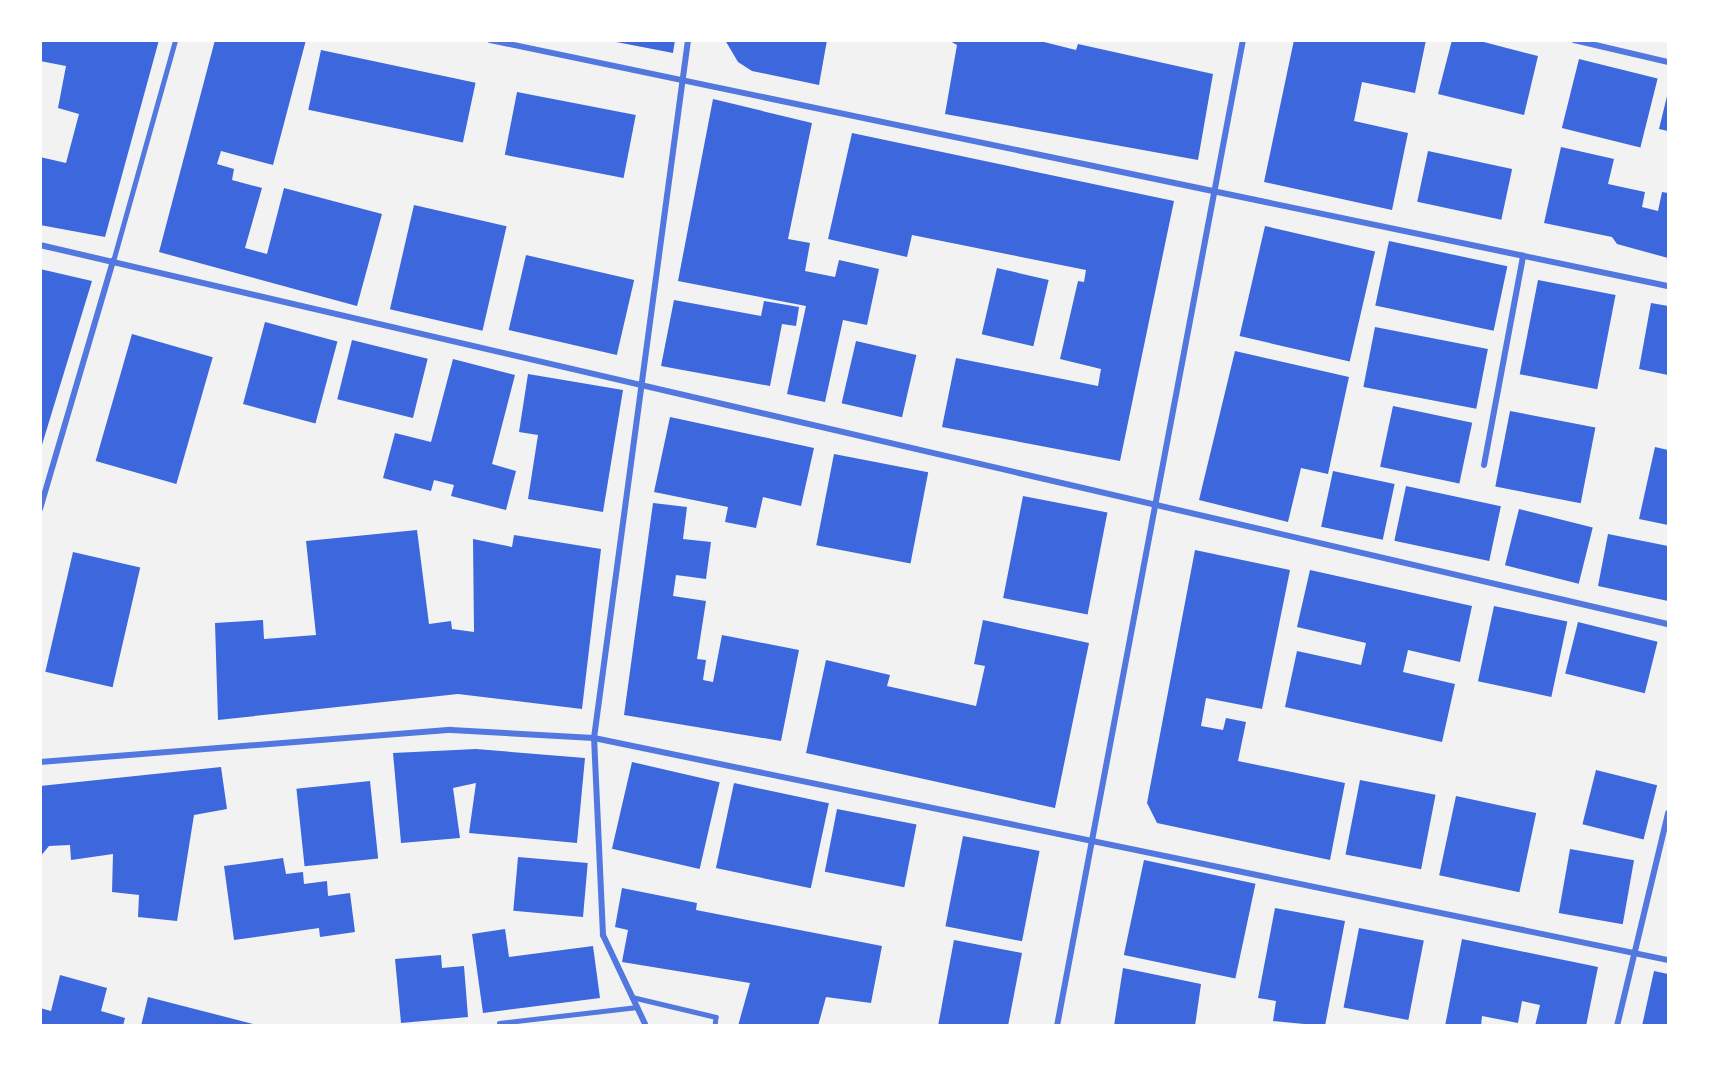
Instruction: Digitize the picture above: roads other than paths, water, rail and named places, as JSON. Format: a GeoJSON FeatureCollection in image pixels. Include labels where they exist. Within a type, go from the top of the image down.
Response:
{"type":"FeatureCollection","features":[{"type":"Feature","properties":{"kind":"street"},"geometry":{"type":"LineString","coordinates":[[40,509],[175,40]]}},
{"type":"Feature","properties":{"kind":"street"},"geometry":{"type":"LineString","coordinates":[[490,40],[1210,193],[1668,286]]}},
{"type":"Feature","properties":{"kind":"street"},"geometry":{"type":"LineString","coordinates":[[646,1026],[603,935],[594,738],[638,382],[688,40]]}},
{"type":"Feature","properties":{"kind":"street"},"geometry":{"type":"LineString","coordinates":[[1057,1026],[1094,838],[1151,507],[1210,193],[1242,40]]}},
{"type":"Feature","properties":{"kind":"street"},"geometry":{"type":"LineString","coordinates":[[1574,40],[1668,62]]}},
{"type":"Feature","properties":{"kind":"street"},"geometry":{"type":"LineString","coordinates":[[40,245],[638,382],[1151,507],[1668,624]]}},
{"type":"Feature","properties":{"kind":"street"},"geometry":{"type":"LineString","coordinates":[[1484,465],[1523,256]]}},
{"type":"Feature","properties":{"kind":"street"},"geometry":{"type":"LineString","coordinates":[[40,762],[451,730],[594,738],[1094,838],[1668,960]]}},
{"type":"Feature","properties":{"kind":"street"},"geometry":{"type":"LineString","coordinates":[[1617,1026],[1637,952],[1668,813]]}},
{"type":"Feature","properties":{"kind":"lane"},"geometry":{"type":"LineString","coordinates":[[632,997],[716,1017],[715,1026]]}},
{"type":"Feature","properties":{"kind":"lane"},"geometry":{"type":"LineString","coordinates":[[499,1023],[637,1007]]}}]}
